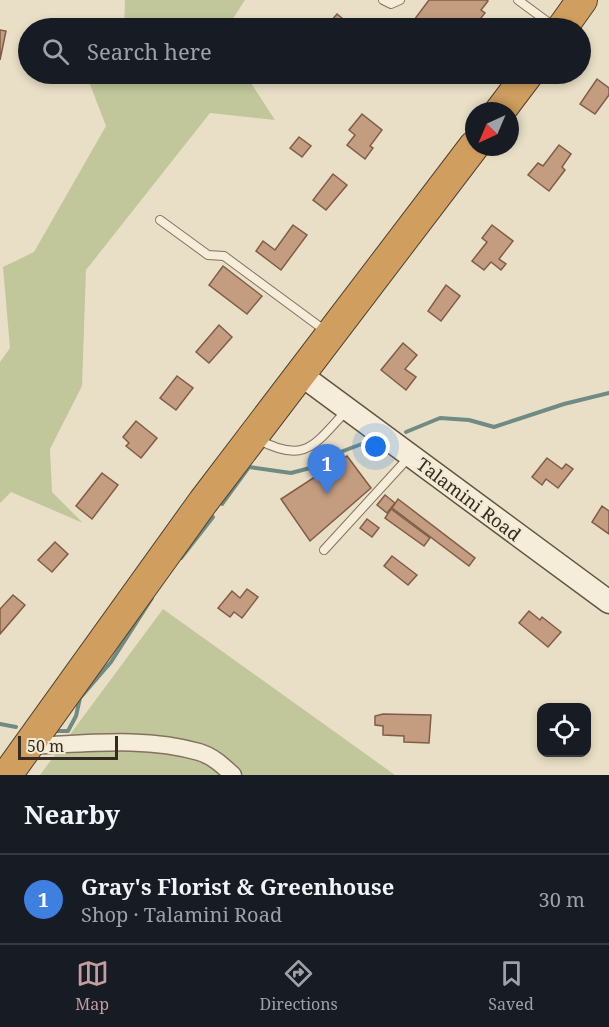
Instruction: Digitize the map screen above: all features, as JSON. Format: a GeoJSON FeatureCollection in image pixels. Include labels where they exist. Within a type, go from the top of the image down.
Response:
{"type":"FeatureCollection","features":[{"type":"Feature","properties":{"kind":"highway"},"geometry":{"type":"LineString","coordinates":[[569,18],[582,0]]}},
{"type":"Feature","properties":{"kind":"highway"},"geometry":{"type":"LineString","coordinates":[[507,102],[520,84]]}},
{"type":"Feature","properties":{"kind":"highway"},"geometry":{"type":"LineString","coordinates":[[7,775],[252,437],[466,156]]}},
{"type":"Feature","properties":{"kind":"street","name":"Talamini Road"},"geometry":{"type":"LineString","coordinates":[[300,374],[609,603]]}},
{"type":"Feature","properties":{"kind":"street"},"geometry":{"type":"LineString","coordinates":[[29,746],[147,742],[200,752],[214,759],[233,775]]}},
{"type":"Feature","properties":{"kind":"lane"},"geometry":{"type":"LineString","coordinates":[[383,0],[391,4],[400,0]]}},
{"type":"Feature","properties":{"kind":"lane"},"geometry":{"type":"LineString","coordinates":[[518,0],[543,18]]}},
{"type":"Feature","properties":{"kind":"lane"},"geometry":{"type":"LineString","coordinates":[[160,220],[208,255],[224,256],[330,334]]}},
{"type":"Feature","properties":{"kind":"lane"},"geometry":{"type":"LineString","coordinates":[[252,437],[283,452],[301,451],[325,434],[348,409]]}},
{"type":"Feature","properties":{"kind":"lane"},"geometry":{"type":"LineString","coordinates":[[324,550],[410,455]]}},
{"type":"Feature","properties":{"kind":"green space"},"geometry":{"type":"Polygon","coordinates":[[[125,0],[245,0],[233,18],[124,18],[125,0]]]}},
{"type":"Feature","properties":{"kind":"green space"},"geometry":{"type":"Polygon","coordinates":[[[90,84],[252,84],[275,120],[210,113],[86,270],[82,386],[50,449],[52,492],[83,523],[11,492],[0,503],[0,362],[10,348],[3,267],[34,252],[106,126],[90,84]]]}},
{"type":"Feature","properties":{"kind":"green space"},"geometry":{"type":"Polygon","coordinates":[[[163,609],[395,775],[40,775],[163,609]]]}},
{"type":"Feature","properties":{"kind":"building"},"geometry":{"type":"Polygon","coordinates":[[[429,0],[488,1],[481,10],[485,13],[481,18],[416,18],[429,0]]]}},
{"type":"Feature","properties":{"kind":"building"},"geometry":{"type":"Polygon","coordinates":[[[0,30],[6,31],[0,60],[0,30]]]}},
{"type":"Feature","properties":{"kind":"building"},"geometry":{"type":"Polygon","coordinates":[[[597,79],[609,88],[609,95],[595,114],[580,104],[597,79]]]}},
{"type":"Feature","properties":{"kind":"building"},"geometry":{"type":"Polygon","coordinates":[[[362,114],[382,130],[370,146],[373,148],[365,159],[347,145],[355,135],[349,130],[362,114]]]}},
{"type":"Feature","properties":{"kind":"building"},"geometry":{"type":"Polygon","coordinates":[[[299,137],[311,146],[302,157],[290,148],[299,137]]]}},
{"type":"Feature","properties":{"kind":"building"},"geometry":{"type":"Polygon","coordinates":[[[559,145],[571,154],[562,167],[565,170],[549,191],[528,175],[538,163],[543,166],[559,145]]]}},
{"type":"Feature","properties":{"kind":"building"},"geometry":{"type":"Polygon","coordinates":[[[333,174],[347,185],[326,210],[313,200],[333,174]]]}},
{"type":"Feature","properties":{"kind":"building"},"geometry":{"type":"Polygon","coordinates":[[[293,225],[307,235],[281,270],[256,251],[263,241],[275,250],[293,225]]]}},
{"type":"Feature","properties":{"kind":"building"},"geometry":{"type":"Polygon","coordinates":[[[492,225],[513,241],[499,259],[506,264],[501,270],[491,262],[484,270],[472,261],[487,242],[482,238],[492,225]]]}},
{"type":"Feature","properties":{"kind":"building"},"geometry":{"type":"Polygon","coordinates":[[[223,266],[262,296],[247,314],[209,285],[223,266]]]}},
{"type":"Feature","properties":{"kind":"building"},"geometry":{"type":"Polygon","coordinates":[[[446,285],[460,296],[441,321],[428,311],[446,285]]]}},
{"type":"Feature","properties":{"kind":"building"},"geometry":{"type":"Polygon","coordinates":[[[219,325],[232,337],[209,363],[196,352],[219,325]]]}},
{"type":"Feature","properties":{"kind":"building"},"geometry":{"type":"Polygon","coordinates":[[[403,343],[417,355],[405,369],[416,377],[406,390],[381,370],[403,343]]]}},
{"type":"Feature","properties":{"kind":"building"},"geometry":{"type":"Polygon","coordinates":[[[177,376],[193,388],[176,410],[160,398],[177,376]]]}},
{"type":"Feature","properties":{"kind":"building"},"geometry":{"type":"Polygon","coordinates":[[[136,421],[157,438],[141,458],[126,446],[129,443],[123,437],[136,421]]]}},
{"type":"Feature","properties":{"kind":"building"},"geometry":{"type":"Polygon","coordinates":[[[347,456],[371,488],[310,541],[281,499],[347,456]]]}},
{"type":"Feature","properties":{"kind":"building"},"geometry":{"type":"Polygon","coordinates":[[[547,458],[562,469],[566,464],[573,469],[558,488],[546,479],[542,485],[532,477],[547,458]]]}},
{"type":"Feature","properties":{"kind":"building"},"geometry":{"type":"Polygon","coordinates":[[[102,473],[118,485],[92,519],[76,506],[102,473]]]}},
{"type":"Feature","properties":{"kind":"building"},"geometry":{"type":"Polygon","coordinates":[[[385,495],[395,503],[387,513],[377,505],[385,495]]]}},
{"type":"Feature","properties":{"kind":"building"},"geometry":{"type":"Polygon","coordinates":[[[398,499],[475,558],[469,566],[392,508],[398,499]]]}},
{"type":"Feature","properties":{"kind":"building"},"geometry":{"type":"Polygon","coordinates":[[[602,506],[609,511],[609,534],[592,522],[602,506]]]}},
{"type":"Feature","properties":{"kind":"building"},"geometry":{"type":"Polygon","coordinates":[[[391,509],[430,538],[424,546],[385,518],[391,509]]]}},
{"type":"Feature","properties":{"kind":"building"},"geometry":{"type":"Polygon","coordinates":[[[367,519],[379,528],[372,537],[360,528],[367,519]]]}},
{"type":"Feature","properties":{"kind":"building"},"geometry":{"type":"Polygon","coordinates":[[[55,542],[68,554],[52,572],[38,560],[55,542]]]}},
{"type":"Feature","properties":{"kind":"building"},"geometry":{"type":"Polygon","coordinates":[[[392,556],[417,575],[408,585],[384,566],[392,556]]]}},
{"type":"Feature","properties":{"kind":"building"},"geometry":{"type":"Polygon","coordinates":[[[247,589],[258,597],[242,618],[234,612],[230,617],[218,608],[232,591],[240,598],[247,589]]]}},
{"type":"Feature","properties":{"kind":"building"},"geometry":{"type":"Polygon","coordinates":[[[13,595],[25,605],[0,634],[0,609],[13,595]]]}},
{"type":"Feature","properties":{"kind":"building"},"geometry":{"type":"Polygon","coordinates":[[[529,611],[540,620],[542,617],[561,632],[548,647],[519,623],[529,611]]]}},
{"type":"Feature","properties":{"kind":"building"},"geometry":{"type":"Polygon","coordinates":[[[383,714],[431,715],[429,743],[404,742],[404,736],[383,735],[383,726],[375,725],[375,716],[383,714]]]}},
{"type":"Feature","properties":{"kind":"waterway"},"geometry":{"type":"LineString","coordinates":[[406,432],[440,418],[469,420],[494,427],[564,404],[609,393]]}},
{"type":"Feature","properties":{"kind":"waterway"},"geometry":{"type":"LineString","coordinates":[[222,504],[249,467],[291,473],[310,468],[322,459],[367,442]]}},
{"type":"Feature","properties":{"kind":"waterway"},"geometry":{"type":"LineString","coordinates":[[181,558],[213,517]]}},
{"type":"Feature","properties":{"kind":"waterway"},"geometry":{"type":"LineString","coordinates":[[57,731],[68,731],[76,716],[80,698],[111,662],[152,598]]}},
{"type":"Feature","properties":{"kind":"waterway"},"geometry":{"type":"LineString","coordinates":[[0,724],[16,727]]}},
{"type":"Feature","properties":{"kind":"place","name":"Gray's Florist & Greenhouse"},"geometry":{"type":"Point","coordinates":[327,494]}}]}
